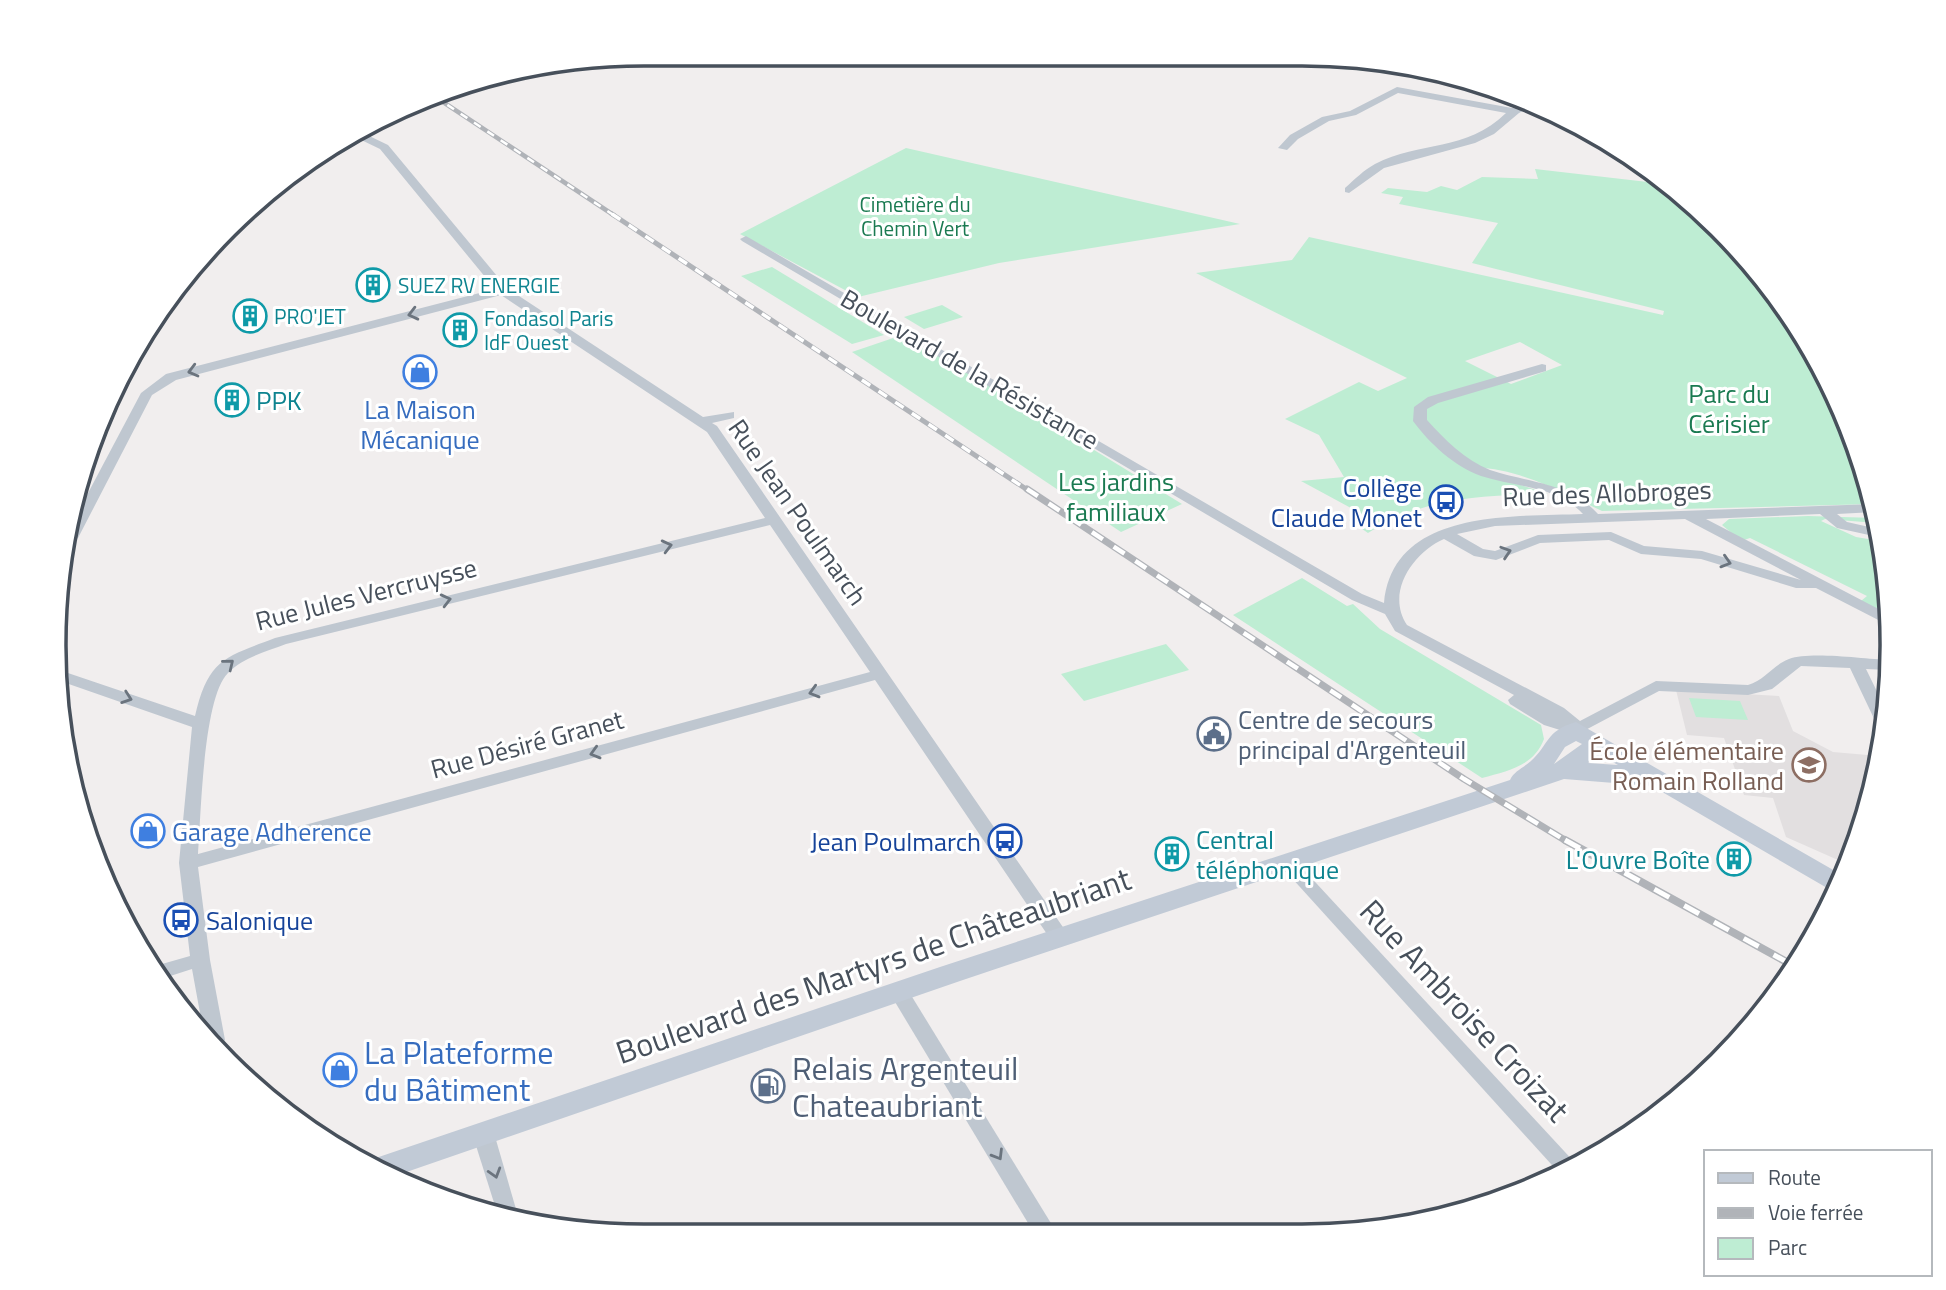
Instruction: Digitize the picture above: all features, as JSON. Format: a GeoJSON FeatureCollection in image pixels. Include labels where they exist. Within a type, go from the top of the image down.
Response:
{"type":"FeatureCollection","features":[{"type":"Feature","properties":{"kind":"main road","name":"Boulevard de la Résistance"},"geometry":{"type":"LineString","coordinates":[[1576,730],[1829,879]]}},
{"type":"Feature","properties":{"kind":"main road","name":"Boulevard des Martyrs de Châteaubriant"},"geometry":{"type":"LineString","coordinates":[[1511,787],[1541,766],[1556,742],[1576,730]]}},
{"type":"Feature","properties":{"kind":"main road","name":"Boulevard des Martyrs de Châteaubriant"},"geometry":{"type":"LineString","coordinates":[[1562,771],[1598,744]]}},
{"type":"Feature","properties":{"kind":"main road","name":"Boulevard des Martyrs de Châteaubriant"},"geometry":{"type":"LineString","coordinates":[[391,1165],[1562,771],[1610,772],[1673,787]]}},
{"type":"Feature","properties":{"kind":"street"},"geometry":{"type":"LineString","coordinates":[[1283,148],[1294,137],[1326,119],[1353,113],[1397,90],[1511,111]]}},
{"type":"Feature","properties":{"kind":"street"},"geometry":{"type":"LineString","coordinates":[[1349,190],[1361,176],[1385,161],[1462,144],[1492,131],[1511,111],[1517,109]]}},
{"type":"Feature","properties":{"kind":"street","name":"Rue Jean Poulmarch"},"geometry":{"type":"LineString","coordinates":[[366,138],[384,147],[503,291],[704,421],[712,429],[1060,938]]}},
{"type":"Feature","properties":{"kind":"street","name":"Boulevard de la Résistance"},"geometry":{"type":"LineString","coordinates":[[746,239],[1357,597],[1391,611],[1401,628],[1478,672],[1550,721],[1576,730]]}},
{"type":"Feature","properties":{"kind":"street"},"geometry":{"type":"LineString","coordinates":[[81,519],[147,393],[160,382],[503,291]]}},
{"type":"Feature","properties":{"kind":"street"},"geometry":{"type":"LineString","coordinates":[[1542,368],[1433,400],[1421,407],[1420,421],[1468,465],[1553,491],[1582,505],[1594,518]]}},
{"type":"Feature","properties":{"kind":"street"},"geometry":{"type":"LineString","coordinates":[[704,421],[729,415]]}},
{"type":"Feature","properties":{"kind":"street","name":"Rue des Allobroges"},"geometry":{"type":"LineString","coordinates":[[1391,611],[1393,591],[1403,562],[1423,543],[1444,533],[1495,522],[1863,508]]}},
{"type":"Feature","properties":{"kind":"street"},"geometry":{"type":"LineString","coordinates":[[1823,510],[1854,530],[1868,532]]}},
{"type":"Feature","properties":{"kind":"street"},"geometry":{"type":"LineString","coordinates":[[1687,515],[1878,615]]}},
{"type":"Feature","properties":{"kind":"street","name":"Rue Jules Vercruysse"},"geometry":{"type":"LineString","coordinates":[[213,1029],[200,960],[188,863],[201,724],[209,689],[219,672],[234,659],[257,648],[774,520]]}},
{"type":"Feature","properties":{"kind":"street"},"geometry":{"type":"LineString","coordinates":[[1444,533],[1479,553],[1496,556],[1538,539],[1611,536],[1649,552],[1702,555],[1801,585],[1816,584]]}},
{"type":"Feature","properties":{"kind":"street"},"geometry":{"type":"LineString","coordinates":[[1576,730],[1656,686],[1748,690],[1766,685],[1791,664],[1800,661],[1879,665]]}},
{"type":"Feature","properties":{"kind":"street"},"geometry":{"type":"LineString","coordinates":[[1856,664],[1876,706]]}},
{"type":"Feature","properties":{"kind":"street","name":"Rue Désiré Granet"},"geometry":{"type":"LineString","coordinates":[[188,863],[880,674]]}},
{"type":"Feature","properties":{"kind":"street"},"geometry":{"type":"LineString","coordinates":[[68,678],[201,724]]}},
{"type":"Feature","properties":{"kind":"street","name":"Rue Ambroise Croizat"},"geometry":{"type":"LineString","coordinates":[[1286,862],[1561,1162]]}},
{"type":"Feature","properties":{"kind":"street"},"geometry":{"type":"LineString","coordinates":[[167,970],[200,960]]}},
{"type":"Feature","properties":{"kind":"street"},"geometry":{"type":"LineString","coordinates":[[899,992],[1041,1224]]}},
{"type":"Feature","properties":{"kind":"street"},"geometry":{"type":"LineString","coordinates":[[483,1133],[506,1206]]}},
{"type":"Feature","properties":{"kind":"shaded area"},"geometry":{"type":"Polygon","coordinates":[[[1676,690],[1779,696],[1793,731],[1833,752],[1869,755],[1860,795],[1837,860],[1786,837],[1773,798],[1744,795],[1724,738],[1687,735],[1676,690]]]}},
{"type":"Feature","properties":{"kind":"green space"},"geometry":{"type":"Polygon","coordinates":[[[1305,66],[1339,68],[1382,72],[1305,66]]]}},
{"type":"Feature","properties":{"kind":"green space","name":"Cimetière du Chemin Vert"},"geometry":{"type":"Polygon","coordinates":[[[906,148],[1240,224],[999,263],[858,297],[740,234],[906,148]]]}},
{"type":"Feature","properties":{"kind":"green space","name":"Parc du Cérisier"},"geometry":{"type":"Polygon","coordinates":[[[1535,169],[1647,182],[1682,210],[1710,236],[1760,293],[1802,356],[1835,424],[1849,459],[1862,504],[1602,511],[1521,476],[1487,468],[1470,468],[1548,494],[1455,500],[1410,512],[1368,533],[1349,520],[1362,514],[1301,481],[1344,477],[1319,435],[1285,419],[1359,382],[1378,391],[1407,378],[1196,273],[1292,260],[1309,237],[1663,315],[1664,311],[1472,263],[1498,223],[1399,204],[1403,197],[1381,193],[1388,188],[1427,192],[1441,186],[1457,190],[1482,177],[1538,179],[1535,169]],[[1520,342],[1465,361],[1511,384],[1562,365],[1520,342]]]}},
{"type":"Feature","properties":{"kind":"green space"},"geometry":{"type":"Polygon","coordinates":[[[772,267],[884,335],[852,344],[741,276],[772,267]]]}},
{"type":"Feature","properties":{"kind":"green space"},"geometry":{"type":"Polygon","coordinates":[[[942,305],[963,317],[924,329],[904,317],[942,305]]]}},
{"type":"Feature","properties":{"kind":"green space","name":"Les jardins familiaux"},"geometry":{"type":"Polygon","coordinates":[[[905,334],[1182,504],[1121,532],[852,352],[905,334]]]}},
{"type":"Feature","properties":{"kind":"green space"},"geometry":{"type":"Polygon","coordinates":[[[1808,516],[1865,518],[1866,522],[1825,519],[1821,521],[1856,537],[1869,539],[1878,610],[1861,601],[1867,596],[1750,538],[1741,541],[1722,525],[1729,519],[1808,516]]]}},
{"type":"Feature","properties":{"kind":"green space"},"geometry":{"type":"Polygon","coordinates":[[[1302,578],[1347,606],[1353,604],[1380,629],[1541,725],[1544,739],[1540,748],[1519,766],[1482,778],[1233,615],[1302,578]]]}},
{"type":"Feature","properties":{"kind":"green space"},"geometry":{"type":"Polygon","coordinates":[[[1166,644],[1189,670],[1084,701],[1061,674],[1166,644]]]}},
{"type":"Feature","properties":{"kind":"green space"},"geometry":{"type":"Polygon","coordinates":[[[1689,698],[1740,701],[1748,720],[1696,717],[1689,698]]]}},
{"type":"Feature","properties":{"kind":"railway"},"geometry":{"type":"LineString","coordinates":[[444,103],[615,216]]}},
{"type":"Feature","properties":{"kind":"railway"},"geometry":{"type":"LineString","coordinates":[[612,214],[1029,491]]}},
{"type":"Feature","properties":{"kind":"railway"},"geometry":{"type":"LineString","coordinates":[[1027,489],[1464,779],[1568,842]]}},
{"type":"Feature","properties":{"kind":"railway"},"geometry":{"type":"LineString","coordinates":[[1565,840],[1785,961]]}},
{"type":"Feature","properties":{"kind":"place","name":"SUEZ RV ENERGIE"},"geometry":{"type":"Point","coordinates":[373,285]}},
{"type":"Feature","properties":{"kind":"place","name":"PRO'JET"},"geometry":{"type":"Point","coordinates":[250,316]}},
{"type":"Feature","properties":{"kind":"place","name":"Fondasol Paris IdF Ouest"},"geometry":{"type":"Point","coordinates":[460,330]}},
{"type":"Feature","properties":{"kind":"place","name":"La Maison Mécanique"},"geometry":{"type":"Point","coordinates":[420,372]}},
{"type":"Feature","properties":{"kind":"place","name":"PPK"},"geometry":{"type":"Point","coordinates":[232,400]}},
{"type":"Feature","properties":{"kind":"place","name":"Collège Claude Monet"},"geometry":{"type":"Point","coordinates":[1446,502]}},
{"type":"Feature","properties":{"kind":"place","name":"Centre de secours principal d'Argenteuil"},"geometry":{"type":"Point","coordinates":[1214,734]}},
{"type":"Feature","properties":{"kind":"place","name":"École élémentaire Romain Rolland"},"geometry":{"type":"Point","coordinates":[1809,765]}},
{"type":"Feature","properties":{"kind":"place","name":"Garage Adherence"},"geometry":{"type":"Point","coordinates":[148,831]}},
{"type":"Feature","properties":{"kind":"place","name":"Jean Poulmarch"},"geometry":{"type":"Point","coordinates":[1005,841]}},
{"type":"Feature","properties":{"kind":"place","name":"Central téléphonique"},"geometry":{"type":"Point","coordinates":[1172,854]}},
{"type":"Feature","properties":{"kind":"place","name":"L'Ouvre Boîte"},"geometry":{"type":"Point","coordinates":[1734,859]}},
{"type":"Feature","properties":{"kind":"place","name":"Salonique"},"geometry":{"type":"Point","coordinates":[181,920]}},
{"type":"Feature","properties":{"kind":"place","name":"La Plateforme du Bâtiment"},"geometry":{"type":"Point","coordinates":[340,1070]}},
{"type":"Feature","properties":{"kind":"place","name":"Relais Argenteuil Chateaubriant"},"geometry":{"type":"Point","coordinates":[768,1086]}}]}
